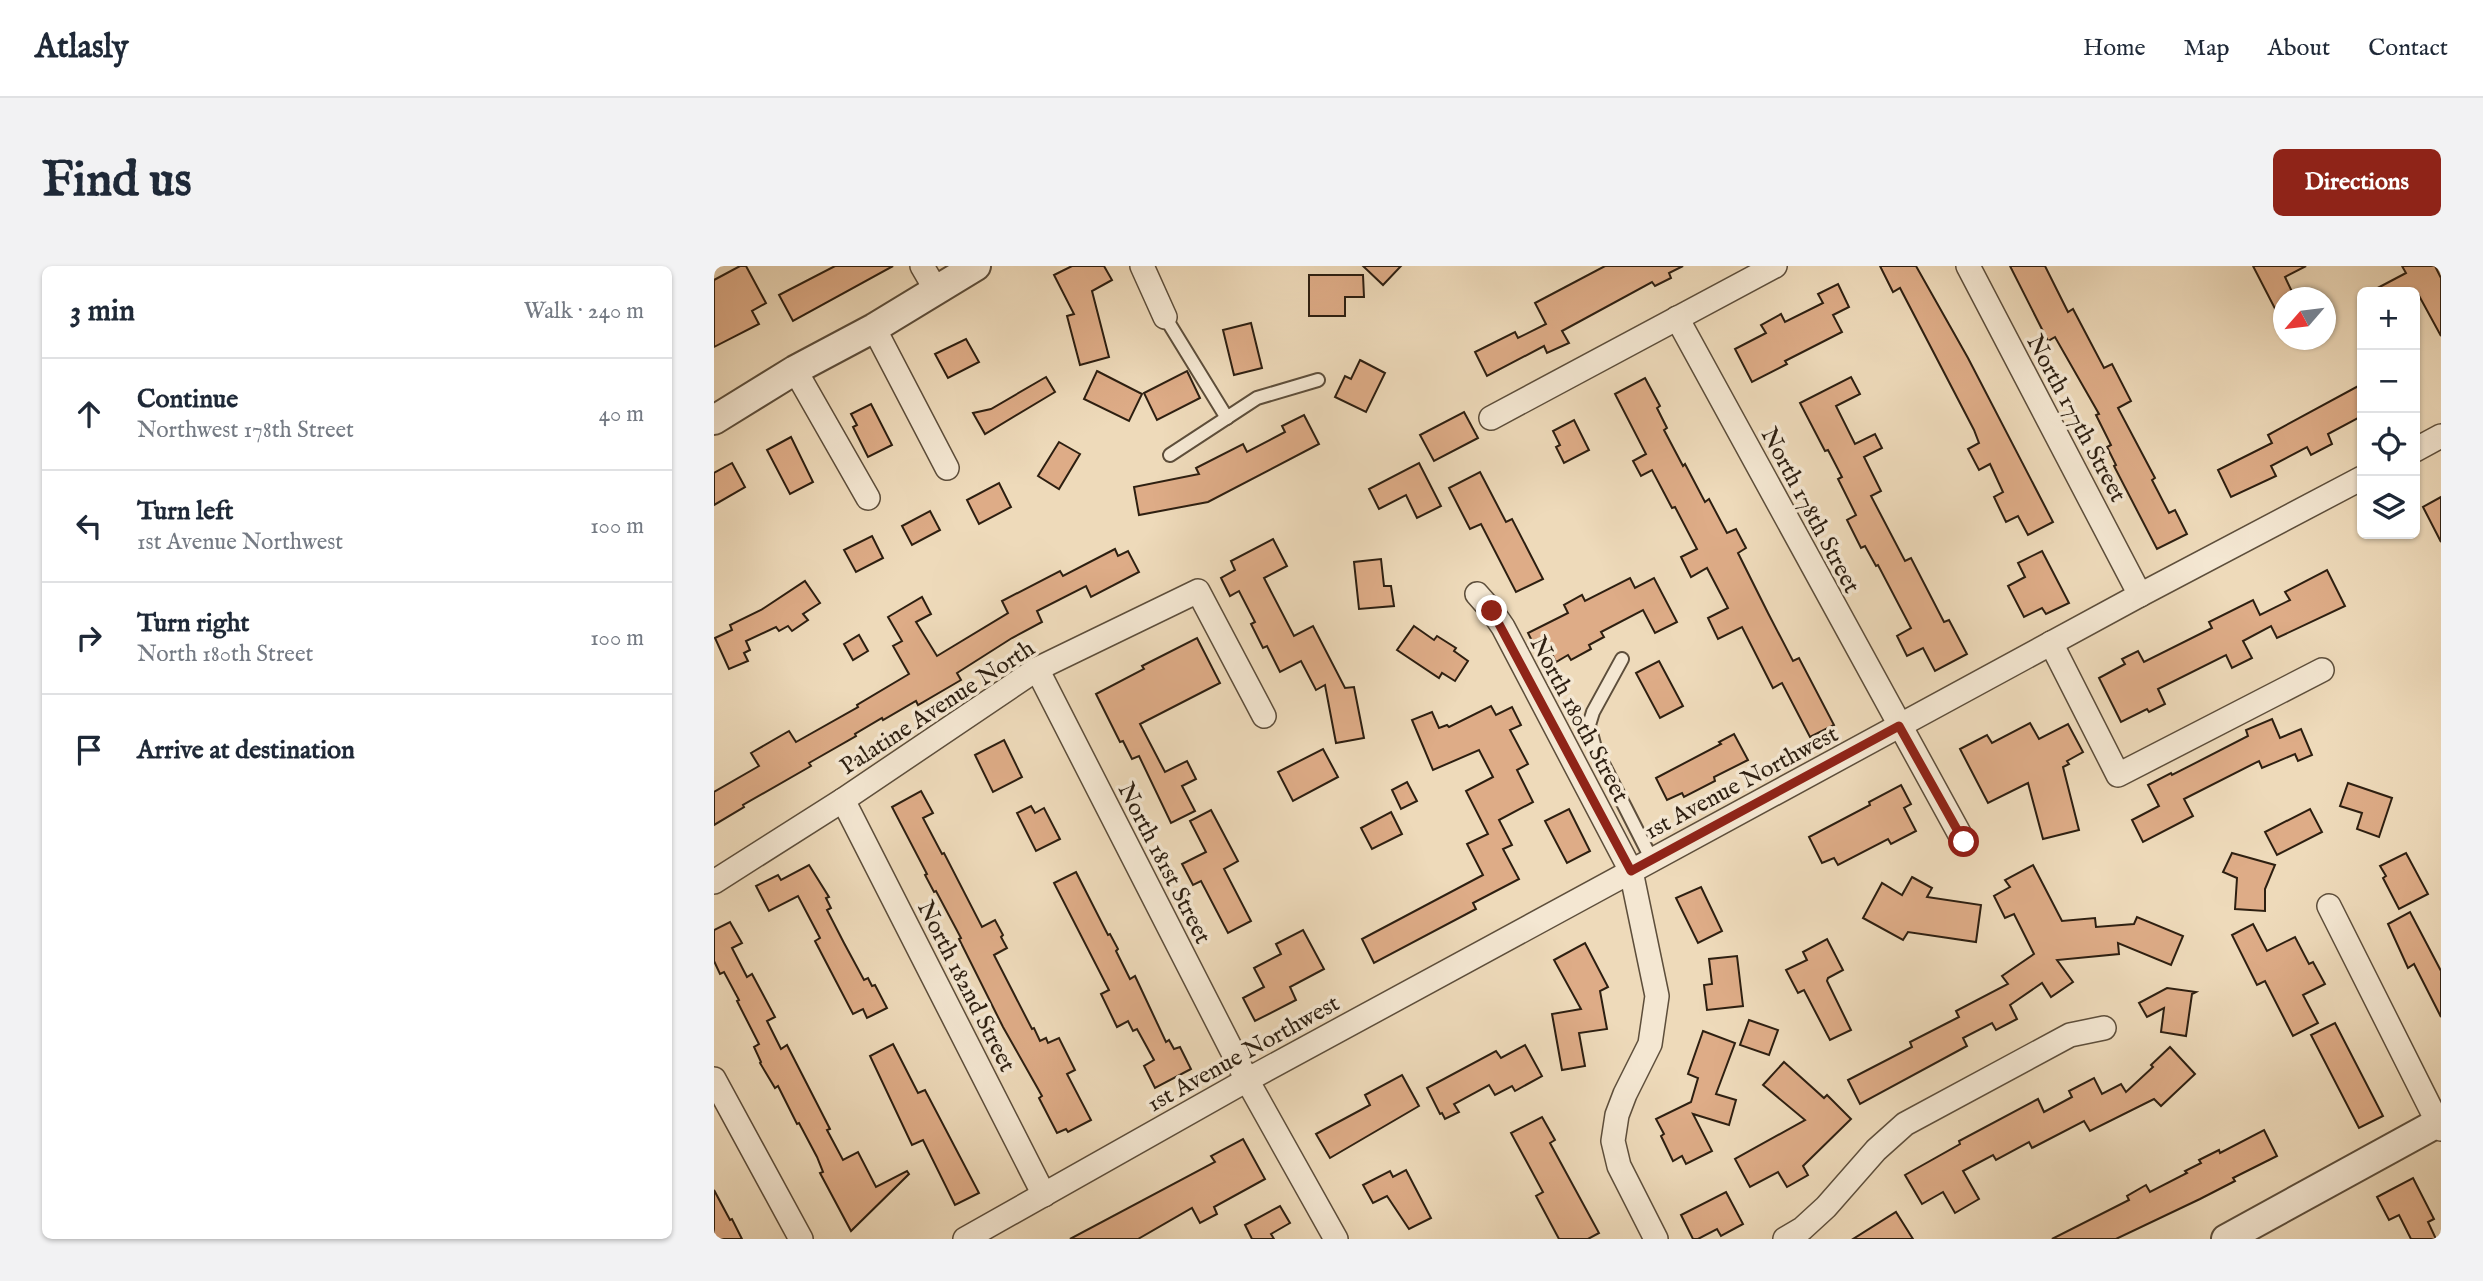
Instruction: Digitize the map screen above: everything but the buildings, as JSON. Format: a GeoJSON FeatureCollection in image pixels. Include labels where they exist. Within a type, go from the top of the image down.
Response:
{"type":"FeatureCollection","features":[{"type":"Feature","properties":{"kind":"street"},"geometry":{"type":"LineString","coordinates":[[714,420],[795,370],[874,328],[929,278],[976,266]]}},
{"type":"Feature","properties":{"kind":"street"},"geometry":{"type":"LineString","coordinates":[[1142,266],[1165,317]]}},
{"type":"Feature","properties":{"kind":"street"},"geometry":{"type":"LineString","coordinates":[[1491,418],[1775,266]]}},
{"type":"Feature","properties":{"kind":"street","name":"North 177th Street"},"geometry":{"type":"LineString","coordinates":[[1968,266],[2140,595]]}},
{"type":"Feature","properties":{"kind":"street","name":"North 178th Street"},"geometry":{"type":"LineString","coordinates":[[1677,318],[1964,842]]}},
{"type":"Feature","properties":{"kind":"street"},"geometry":{"type":"LineString","coordinates":[[874,328],[947,468]]}},
{"type":"Feature","properties":{"kind":"street"},"geometry":{"type":"LineString","coordinates":[[795,370],[868,498]]}},
{"type":"Feature","properties":{"kind":"street"},"geometry":{"type":"LineString","coordinates":[[2420,447],[2441,436]]}},
{"type":"Feature","properties":{"kind":"street","name":"1st Avenue Northwest"},"geometry":{"type":"LineString","coordinates":[[965,1239],[996,1231],[1044,1195],[1247,1080],[2051,643],[2357,481]]}},
{"type":"Feature","properties":{"kind":"street","name":"Palatine Avenue North"},"geometry":{"type":"LineString","coordinates":[[714,882],[843,800],[1037,669],[1198,591],[1264,716]]}},
{"type":"Feature","properties":{"kind":"street","name":"North 180th Street"},"geometry":{"type":"LineString","coordinates":[[1477,594],[1503,627],[1631,871],[1657,996],[1650,1044],[1625,1094],[1617,1115],[1613,1141],[1619,1166],[1656,1239]]}},
{"type":"Feature","properties":{"kind":"street"},"geometry":{"type":"LineString","coordinates":[[2051,643],[2118,775],[2322,670]]}},
{"type":"Feature","properties":{"kind":"street","name":"North 181st Street"},"geometry":{"type":"LineString","coordinates":[[1037,669],[1247,1080],[1336,1239]]}},
{"type":"Feature","properties":{"kind":"street","name":"North 182nd Street"},"geometry":{"type":"LineString","coordinates":[[843,800],[1044,1195]]}},
{"type":"Feature","properties":{"kind":"street"},"geometry":{"type":"LineString","coordinates":[[2226,1239],[2440,1124],[2329,906]]}},
{"type":"Feature","properties":{"kind":"street"},"geometry":{"type":"LineString","coordinates":[[1785,1239],[1802,1229],[1826,1207],[1876,1150],[1905,1124],[2070,1035],[2104,1028]]}},
{"type":"Feature","properties":{"kind":"street"},"geometry":{"type":"LineString","coordinates":[[714,1079],[801,1239]]}},
{"type":"Feature","properties":{"kind":"lane"},"geometry":{"type":"LineString","coordinates":[[1165,317],[1227,418]]}},
{"type":"Feature","properties":{"kind":"lane"},"geometry":{"type":"LineString","coordinates":[[1170,455],[1257,398],[1318,380]]}},
{"type":"Feature","properties":{"kind":"lane"},"geometry":{"type":"LineString","coordinates":[[1622,659],[1593,712],[1589,725],[1595,748],[1652,860]]}},
{"type":"Feature","properties":{"kind":"route"},"geometry":{"type":"LineString","coordinates":[[1492,611],[1503,627],[1631,871],[1899,726],[1964,842]]}}]}
